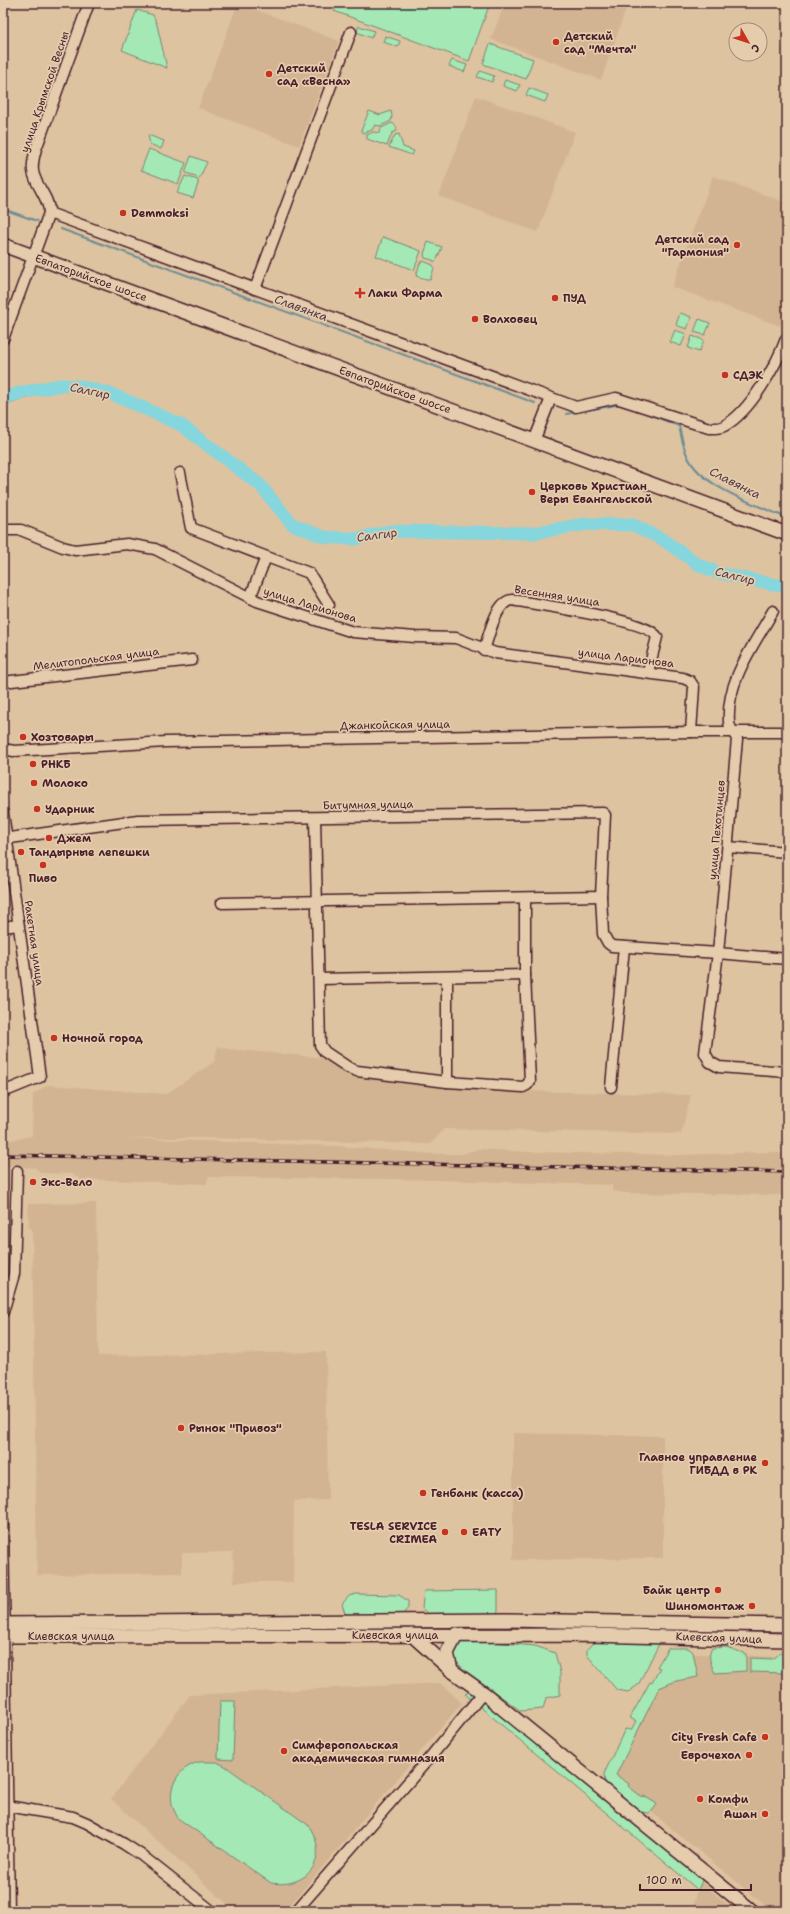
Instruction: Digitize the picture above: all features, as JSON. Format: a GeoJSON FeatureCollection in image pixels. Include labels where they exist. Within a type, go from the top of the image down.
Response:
{"type":"FeatureCollection","features":[{"type":"Feature","properties":{"kind":"main road","name":"Евпаторийское шоссе"},"geometry":{"type":"LineString","coordinates":[[3,245],[787,534]]}},
{"type":"Feature","properties":{"kind":"main road","name":"Киевская улица"},"geometry":{"type":"LineString","coordinates":[[3,1630],[507,1620],[787,1625]]}},
{"type":"Feature","properties":{"kind":"main road","name":"Киевская улица"},"geometry":{"type":"LineString","coordinates":[[3,1630],[412,1635],[589,1635],[787,1640]]}},
{"type":"Feature","properties":{"kind":"main road"},"geometry":{"type":"LineString","coordinates":[[451,1670],[447,1653],[457,1634]]}},
{"type":"Feature","properties":{"kind":"main road"},"geometry":{"type":"LineString","coordinates":[[412,1635],[451,1670],[483,1693],[752,1911]]}},
{"type":"Feature","properties":{"kind":"street","name":"улица Крымской Весны"},"geometry":{"type":"LineString","coordinates":[[49,213],[48,203],[34,178],[33,161],[89,3]]}},
{"type":"Feature","properties":{"kind":"street"},"geometry":{"type":"LineString","coordinates":[[254,289],[351,32]]}},
{"type":"Feature","properties":{"kind":"street"},"geometry":{"type":"LineString","coordinates":[[3,339],[49,213],[576,407],[616,398],[709,428],[719,428],[724,426],[734,417],[753,397],[776,361],[786,339]]}},
{"type":"Feature","properties":{"kind":"street"},"geometry":{"type":"LineString","coordinates":[[534,441],[551,398]]}},
{"type":"Feature","properties":{"kind":"street"},"geometry":{"type":"LineString","coordinates":[[180,474],[192,528],[309,573],[329,606]]}},
{"type":"Feature","properties":{"kind":"street","name":"улица Ларионова"},"geometry":{"type":"LineString","coordinates":[[3,530],[21,530],[63,547],[75,550],[127,544],[155,549],[250,598],[353,632],[456,638],[494,653],[648,672],[683,678],[694,687],[691,732]]}},
{"type":"Feature","properties":{"kind":"street"},"geometry":{"type":"LineString","coordinates":[[250,598],[266,556]]}},
{"type":"Feature","properties":{"kind":"street","name":"Весенняя улица"},"geometry":{"type":"LineString","coordinates":[[484,650],[499,608],[505,602],[512,600],[604,616],[651,630],[657,637],[648,672]]}},
{"type":"Feature","properties":{"kind":"street","name":"улица Пехотинцев"},"geometry":{"type":"LineString","coordinates":[[773,611],[737,674],[732,693],[729,724],[737,739],[718,953],[705,1053],[710,1062],[719,1067],[787,1072]]}},
{"type":"Feature","properties":{"kind":"street","name":"Мелитопольская улица"},"geometry":{"type":"LineString","coordinates":[[3,682],[192,660]]}},
{"type":"Feature","properties":{"kind":"street","name":"Джанкойская улица"},"geometry":{"type":"LineString","coordinates":[[3,750],[166,742],[691,732],[787,732]]}},
{"type":"Feature","properties":{"kind":"street","name":"Ракетная улица"},"geometry":{"type":"LineString","coordinates":[[3,813],[5,838],[32,1014],[40,1077],[3,1092]]}},
{"type":"Feature","properties":{"kind":"street","name":"Битумная улица"},"geometry":{"type":"LineString","coordinates":[[5,838],[138,820],[603,813],[605,815],[601,896],[603,934],[608,943],[612,946],[624,947]]}},
{"type":"Feature","properties":{"kind":"street"},"geometry":{"type":"LineString","coordinates":[[315,818],[320,1045],[325,1052],[349,1068],[358,1071],[447,1082],[523,1087],[529,1083],[525,975],[525,899]]}},
{"type":"Feature","properties":{"kind":"street"},"geometry":{"type":"LineString","coordinates":[[728,846],[787,852]]}},
{"type":"Feature","properties":{"kind":"street"},"geometry":{"type":"LineString","coordinates":[[222,903],[525,899],[601,896]]}},
{"type":"Feature","properties":{"kind":"street"},"geometry":{"type":"LineString","coordinates":[[3,927],[18,925]]}},
{"type":"Feature","properties":{"kind":"street"},"geometry":{"type":"LineString","coordinates":[[611,1087],[624,947],[787,959]]}},
{"type":"Feature","properties":{"kind":"street"},"geometry":{"type":"LineString","coordinates":[[319,979],[525,975]]}},
{"type":"Feature","properties":{"kind":"street"},"geometry":{"type":"LineString","coordinates":[[447,977],[447,1082]]}},
{"type":"Feature","properties":{"kind":"street"},"geometry":{"type":"LineString","coordinates":[[3,1312],[14,1274],[17,1171]]}},
{"type":"Feature","properties":{"kind":"street"},"geometry":{"type":"LineString","coordinates":[[3,1521],[5,1587],[3,1630],[9,1911]]}},
{"type":"Feature","properties":{"kind":"street"},"geometry":{"type":"LineString","coordinates":[[700,1623],[701,1638]]}},
{"type":"Feature","properties":{"kind":"street"},"geometry":{"type":"LineString","coordinates":[[296,1911],[432,1755],[483,1693]]}},
{"type":"Feature","properties":{"kind":"street"},"geometry":{"type":"LineString","coordinates":[[7,1806],[73,1818],[87,1823],[141,1855],[212,1911]]}},
{"type":"Feature","properties":{"kind":"shaded area","name":"Детский сад «Весна»"},"geometry":{"type":"Polygon","coordinates":[[[238,3],[339,41],[299,146],[198,108],[238,3]]]}},
{"type":"Feature","properties":{"kind":"shaded area","name":"Детский сад \"Мечта\""},"geometry":{"type":"Polygon","coordinates":[[[505,3],[628,3],[601,80],[491,39],[505,3]]]}},
{"type":"Feature","properties":{"kind":"shaded area"},"geometry":{"type":"Polygon","coordinates":[[[476,96],[575,132],[538,232],[439,196],[476,96]]]}},
{"type":"Feature","properties":{"kind":"shaded area","name":"Детский сад \"Гармония\""},"geometry":{"type":"Polygon","coordinates":[[[713,176],[787,203],[787,308],[780,326],[672,287],[713,176]]]}},
{"type":"Feature","properties":{"kind":"shaded area"},"geometry":{"type":"Polygon","coordinates":[[[218,1046],[227,1049],[325,1058],[355,1076],[487,1090],[691,1095],[681,1134],[444,1129],[431,1144],[206,1138],[124,1138],[336,1146],[434,1154],[462,1154],[478,1149],[530,1152],[677,1155],[772,1152],[787,1155],[787,1195],[625,1193],[612,1191],[612,1185],[397,1179],[208,1177],[207,1184],[80,1179],[73,1174],[40,1173],[36,1168],[3,1165],[3,1140],[7,1141],[32,1136],[33,1094],[48,1085],[166,1094],[214,1062],[218,1046]]]}},
{"type":"Feature","properties":{"kind":"shaded area","name":"Рынок \"Привоз\""},"geometry":{"type":"Polygon","coordinates":[[[96,1203],[98,1356],[326,1352],[328,1500],[294,1501],[293,1582],[234,1582],[233,1552],[182,1553],[182,1573],[37,1575],[32,1228],[29,1228],[28,1204],[96,1203]]]}},
{"type":"Feature","properties":{"kind":"shaded area"},"geometry":{"type":"Polygon","coordinates":[[[513,1433],[663,1436],[663,1558],[513,1560],[513,1433]]]}},
{"type":"Feature","properties":{"kind":"shaded area"},"geometry":{"type":"Polygon","coordinates":[[[671,1653],[787,1657],[787,1911],[772,1911],[610,1778],[671,1653]]]}},
{"type":"Feature","properties":{"kind":"shaded area","name":"Симферопольская академическая гимназия"},"geometry":{"type":"Polygon","coordinates":[[[440,1683],[462,1703],[285,1911],[235,1911],[111,1799],[190,1695],[440,1683]]]}},
{"type":"Feature","properties":{"kind":"shaded area"},"geometry":{"type":"Polygon","coordinates":[[[700,1881],[735,1911],[692,1911],[700,1881]]]}},
{"type":"Feature","properties":{"kind":"green space"},"geometry":{"type":"Polygon","coordinates":[[[337,3],[490,3],[469,61],[334,11],[337,3]]]}},
{"type":"Feature","properties":{"kind":"green space"},"geometry":{"type":"Polygon","coordinates":[[[137,10],[153,15],[157,25],[167,68],[122,50],[137,10]]]}},
{"type":"Feature","properties":{"kind":"green space"},"geometry":{"type":"Polygon","coordinates":[[[359,26],[374,31],[371,38],[357,32],[359,26]]]}},
{"type":"Feature","properties":{"kind":"green space"},"geometry":{"type":"Polygon","coordinates":[[[385,36],[400,41],[398,47],[383,42],[385,36]]]}},
{"type":"Feature","properties":{"kind":"green space"},"geometry":{"type":"Polygon","coordinates":[[[490,44],[533,59],[526,79],[483,64],[490,44]]]}},
{"type":"Feature","properties":{"kind":"green space"},"geometry":{"type":"Polygon","coordinates":[[[452,60],[467,65],[464,72],[449,66],[452,60]]]}},
{"type":"Feature","properties":{"kind":"green space"},"geometry":{"type":"Polygon","coordinates":[[[480,71],[494,76],[492,82],[477,77],[480,71]]]}},
{"type":"Feature","properties":{"kind":"green space"},"geometry":{"type":"Polygon","coordinates":[[[505,80],[520,85],[517,91],[503,86],[505,80]]]}},
{"type":"Feature","properties":{"kind":"green space"},"geometry":{"type":"Polygon","coordinates":[[[529,88],[548,95],[545,102],[526,95],[529,88]]]}},
{"type":"Feature","properties":{"kind":"green space"},"geometry":{"type":"Polygon","coordinates":[[[369,111],[380,115],[391,111],[391,121],[380,126],[375,125],[372,130],[364,133],[361,131],[369,111]]]}},
{"type":"Feature","properties":{"kind":"green space"},"geometry":{"type":"Polygon","coordinates":[[[392,123],[396,126],[397,131],[392,133],[387,146],[367,139],[367,135],[373,132],[380,133],[381,128],[392,123]]]}},
{"type":"Feature","properties":{"kind":"green space"},"geometry":{"type":"Polygon","coordinates":[[[399,134],[403,147],[414,151],[412,155],[389,147],[395,135],[399,134]]]}},
{"type":"Feature","properties":{"kind":"green space"},"geometry":{"type":"Polygon","coordinates":[[[148,135],[164,141],[161,149],[150,144],[148,135]]]}},
{"type":"Feature","properties":{"kind":"green space"},"geometry":{"type":"Polygon","coordinates":[[[149,149],[186,163],[178,184],[141,170],[149,149]]]}},
{"type":"Feature","properties":{"kind":"green space"},"geometry":{"type":"Polygon","coordinates":[[[191,156],[207,162],[199,179],[196,176],[186,173],[191,156]]]}},
{"type":"Feature","properties":{"kind":"green space"},"geometry":{"type":"Polygon","coordinates":[[[185,176],[198,180],[193,198],[177,193],[185,176]]]}},
{"type":"Feature","properties":{"kind":"green space"},"geometry":{"type":"Polygon","coordinates":[[[383,237],[421,251],[414,270],[376,256],[383,237]]]}},
{"type":"Feature","properties":{"kind":"green space"},"geometry":{"type":"Polygon","coordinates":[[[428,242],[442,247],[437,259],[434,262],[433,260],[425,258],[424,254],[428,242]]]}},
{"type":"Feature","properties":{"kind":"green space"},"geometry":{"type":"Polygon","coordinates":[[[423,261],[433,265],[434,268],[430,280],[416,276],[420,263],[423,261]]]}},
{"type":"Feature","properties":{"kind":"green space"},"geometry":{"type":"Polygon","coordinates":[[[680,313],[691,317],[687,329],[676,325],[680,313]]]}},
{"type":"Feature","properties":{"kind":"green space"},"geometry":{"type":"Polygon","coordinates":[[[699,319],[710,323],[705,335],[694,332],[699,319]]]}},
{"type":"Feature","properties":{"kind":"green space"},"geometry":{"type":"Polygon","coordinates":[[[675,330],[686,334],[681,346],[670,342],[675,330]]]}},
{"type":"Feature","properties":{"kind":"green space"},"geometry":{"type":"Polygon","coordinates":[[[692,336],[704,340],[699,352],[688,348],[692,336]]]}},
{"type":"Feature","properties":{"kind":"green space"},"geometry":{"type":"Polygon","coordinates":[[[498,1590],[498,1611],[495,1615],[435,1616],[427,1613],[422,1608],[424,1591],[498,1590]]]}},
{"type":"Feature","properties":{"kind":"green space"},"geometry":{"type":"Polygon","coordinates":[[[356,1594],[399,1595],[408,1601],[408,1608],[402,1615],[349,1616],[345,1613],[342,1604],[349,1596],[356,1594]]]}},
{"type":"Feature","properties":{"kind":"green space"},"geometry":{"type":"Polygon","coordinates":[[[459,1639],[535,1646],[555,1653],[560,1672],[560,1695],[546,1698],[543,1709],[521,1711],[463,1669],[453,1657],[453,1648],[459,1639]]]}},
{"type":"Feature","properties":{"kind":"green space"},"geometry":{"type":"Polygon","coordinates":[[[595,1641],[660,1642],[638,1685],[628,1692],[617,1690],[587,1655],[587,1649],[595,1641]]]}},
{"type":"Feature","properties":{"kind":"green space"},"geometry":{"type":"Polygon","coordinates":[[[726,1647],[746,1654],[746,1671],[715,1673],[710,1660],[712,1648],[726,1647]]]}},
{"type":"Feature","properties":{"kind":"green space"},"geometry":{"type":"Polygon","coordinates":[[[668,1648],[688,1648],[693,1652],[698,1677],[676,1681],[659,1688],[616,1775],[629,1784],[628,1786],[642,1797],[644,1796],[657,1804],[649,1813],[639,1812],[605,1784],[604,1774],[625,1729],[631,1730],[636,1721],[630,1718],[650,1682],[652,1683],[660,1668],[657,1667],[668,1648]]]}},
{"type":"Feature","properties":{"kind":"green space"},"geometry":{"type":"Polygon","coordinates":[[[784,1650],[787,1650],[787,1673],[750,1672],[750,1658],[773,1659],[784,1650]]]}},
{"type":"Feature","properties":{"kind":"green space"},"geometry":{"type":"Polygon","coordinates":[[[476,1689],[704,1876],[698,1890],[465,1694],[476,1689]]]}},
{"type":"Feature","properties":{"kind":"green space"},"geometry":{"type":"Polygon","coordinates":[[[220,1701],[235,1701],[233,1760],[218,1759],[220,1701]]]}},
{"type":"Feature","properties":{"kind":"green space"},"geometry":{"type":"Polygon","coordinates":[[[199,1762],[217,1762],[225,1766],[308,1825],[315,1837],[317,1848],[316,1859],[312,1868],[305,1876],[296,1881],[284,1884],[271,1883],[179,1819],[174,1811],[172,1802],[171,1793],[173,1785],[177,1777],[183,1771],[199,1762]]]}},
{"type":"Feature","properties":{"kind":"water"},"geometry":{"type":"Polygon","coordinates":[[[51,381],[45,392],[3,406],[3,393],[51,381]]]}},
{"type":"Feature","properties":{"kind":"waterway","name":"Славянка"},"geometry":{"type":"LineString","coordinates":[[3,209],[37,221]]}},
{"type":"Feature","properties":{"kind":"waterway","name":"Славянка"},"geometry":{"type":"LineString","coordinates":[[61,229],[535,403]]}},
{"type":"Feature","properties":{"kind":"waterway","name":"Салгир"},"geometry":{"type":"LineString","coordinates":[[3,399],[19,393],[61,385],[79,386],[111,394],[137,405],[181,425],[260,485],[292,524],[324,537],[356,539],[390,531],[534,533],[586,524],[633,525],[662,539],[699,565],[718,573],[787,587]]}},
{"type":"Feature","properties":{"kind":"waterway","name":"Славянка"},"geometry":{"type":"LineString","coordinates":[[566,414],[622,404]]}},
{"type":"Feature","properties":{"kind":"waterway","name":"Славянка"},"geometry":{"type":"LineString","coordinates":[[646,413],[679,426],[687,455],[704,477],[716,486],[746,501],[787,518]]}},
{"type":"Feature","properties":{"kind":"railway"},"geometry":{"type":"LineString","coordinates":[[3,1155],[787,1172]]}},
{"type":"Feature","properties":{"kind":"place","name":"Детский сад \"Мечта\""},"geometry":{"type":"Point","coordinates":[556,42]}},
{"type":"Feature","properties":{"kind":"place","name":"Детский сад «Весна»"},"geometry":{"type":"Point","coordinates":[269,74]}},
{"type":"Feature","properties":{"kind":"place","name":"Demmoksi"},"geometry":{"type":"Point","coordinates":[123,213]}},
{"type":"Feature","properties":{"kind":"place","name":"Детский сад \"Гармония\""},"geometry":{"type":"Point","coordinates":[737,245]}},
{"type":"Feature","properties":{"kind":"place","name":"Лаки Фарма"},"geometry":{"type":"Point","coordinates":[360,293]}},
{"type":"Feature","properties":{"kind":"place","name":"ПУД"},"geometry":{"type":"Point","coordinates":[555,298]}},
{"type":"Feature","properties":{"kind":"place","name":"Волховец"},"geometry":{"type":"Point","coordinates":[475,319]}},
{"type":"Feature","properties":{"kind":"place","name":"СДЭК"},"geometry":{"type":"Point","coordinates":[725,375]}},
{"type":"Feature","properties":{"kind":"place","name":"Церковь Христиан Веры Евангельской"},"geometry":{"type":"Point","coordinates":[532,492]}},
{"type":"Feature","properties":{"kind":"place","name":"Хозтовары"},"geometry":{"type":"Point","coordinates":[23,737]}},
{"type":"Feature","properties":{"kind":"place","name":"РНКБ"},"geometry":{"type":"Point","coordinates":[33,764]}},
{"type":"Feature","properties":{"kind":"place","name":"Молоко"},"geometry":{"type":"Point","coordinates":[34,783]}},
{"type":"Feature","properties":{"kind":"place","name":"Ударник"},"geometry":{"type":"Point","coordinates":[37,809]}},
{"type":"Feature","properties":{"kind":"place","name":"Джем"},"geometry":{"type":"Point","coordinates":[49,838]}},
{"type":"Feature","properties":{"kind":"place","name":"Тандырные лепешки"},"geometry":{"type":"Point","coordinates":[21,852]}},
{"type":"Feature","properties":{"kind":"place","name":"Пиво"},"geometry":{"type":"Point","coordinates":[43,865]}},
{"type":"Feature","properties":{"kind":"place","name":"Ночной город"},"geometry":{"type":"Point","coordinates":[54,1038]}},
{"type":"Feature","properties":{"kind":"place","name":"Экс-Вело"},"geometry":{"type":"Point","coordinates":[33,1182]}},
{"type":"Feature","properties":{"kind":"place","name":"Рынок \"Привоз\""},"geometry":{"type":"Point","coordinates":[181,1428]}},
{"type":"Feature","properties":{"kind":"place","name":"Главное управление ГИБДД в РК"},"geometry":{"type":"Point","coordinates":[765,1463]}},
{"type":"Feature","properties":{"kind":"place","name":"Генбанк (касса)"},"geometry":{"type":"Point","coordinates":[423,1493]}},
{"type":"Feature","properties":{"kind":"place","name":"TESLA SERVICE CRIMEA"},"geometry":{"type":"Point","coordinates":[445,1532]}},
{"type":"Feature","properties":{"kind":"place","name":"EАTY"},"geometry":{"type":"Point","coordinates":[464,1532]}},
{"type":"Feature","properties":{"kind":"place","name":"Байк центр"},"geometry":{"type":"Point","coordinates":[718,1590]}},
{"type":"Feature","properties":{"kind":"place","name":"Шиномонтаж"},"geometry":{"type":"Point","coordinates":[752,1606]}},
{"type":"Feature","properties":{"kind":"place","name":"City Fresh Cafe"},"geometry":{"type":"Point","coordinates":[765,1737]}},
{"type":"Feature","properties":{"kind":"place","name":"Симферопольская академическая гимназия"},"geometry":{"type":"Point","coordinates":[284,1751]}},
{"type":"Feature","properties":{"kind":"place","name":"Еврочехол"},"geometry":{"type":"Point","coordinates":[749,1755]}},
{"type":"Feature","properties":{"kind":"place","name":"Комфи"},"geometry":{"type":"Point","coordinates":[700,1799]}},
{"type":"Feature","properties":{"kind":"place","name":"Ашан"},"geometry":{"type":"Point","coordinates":[765,1814]}}]}
